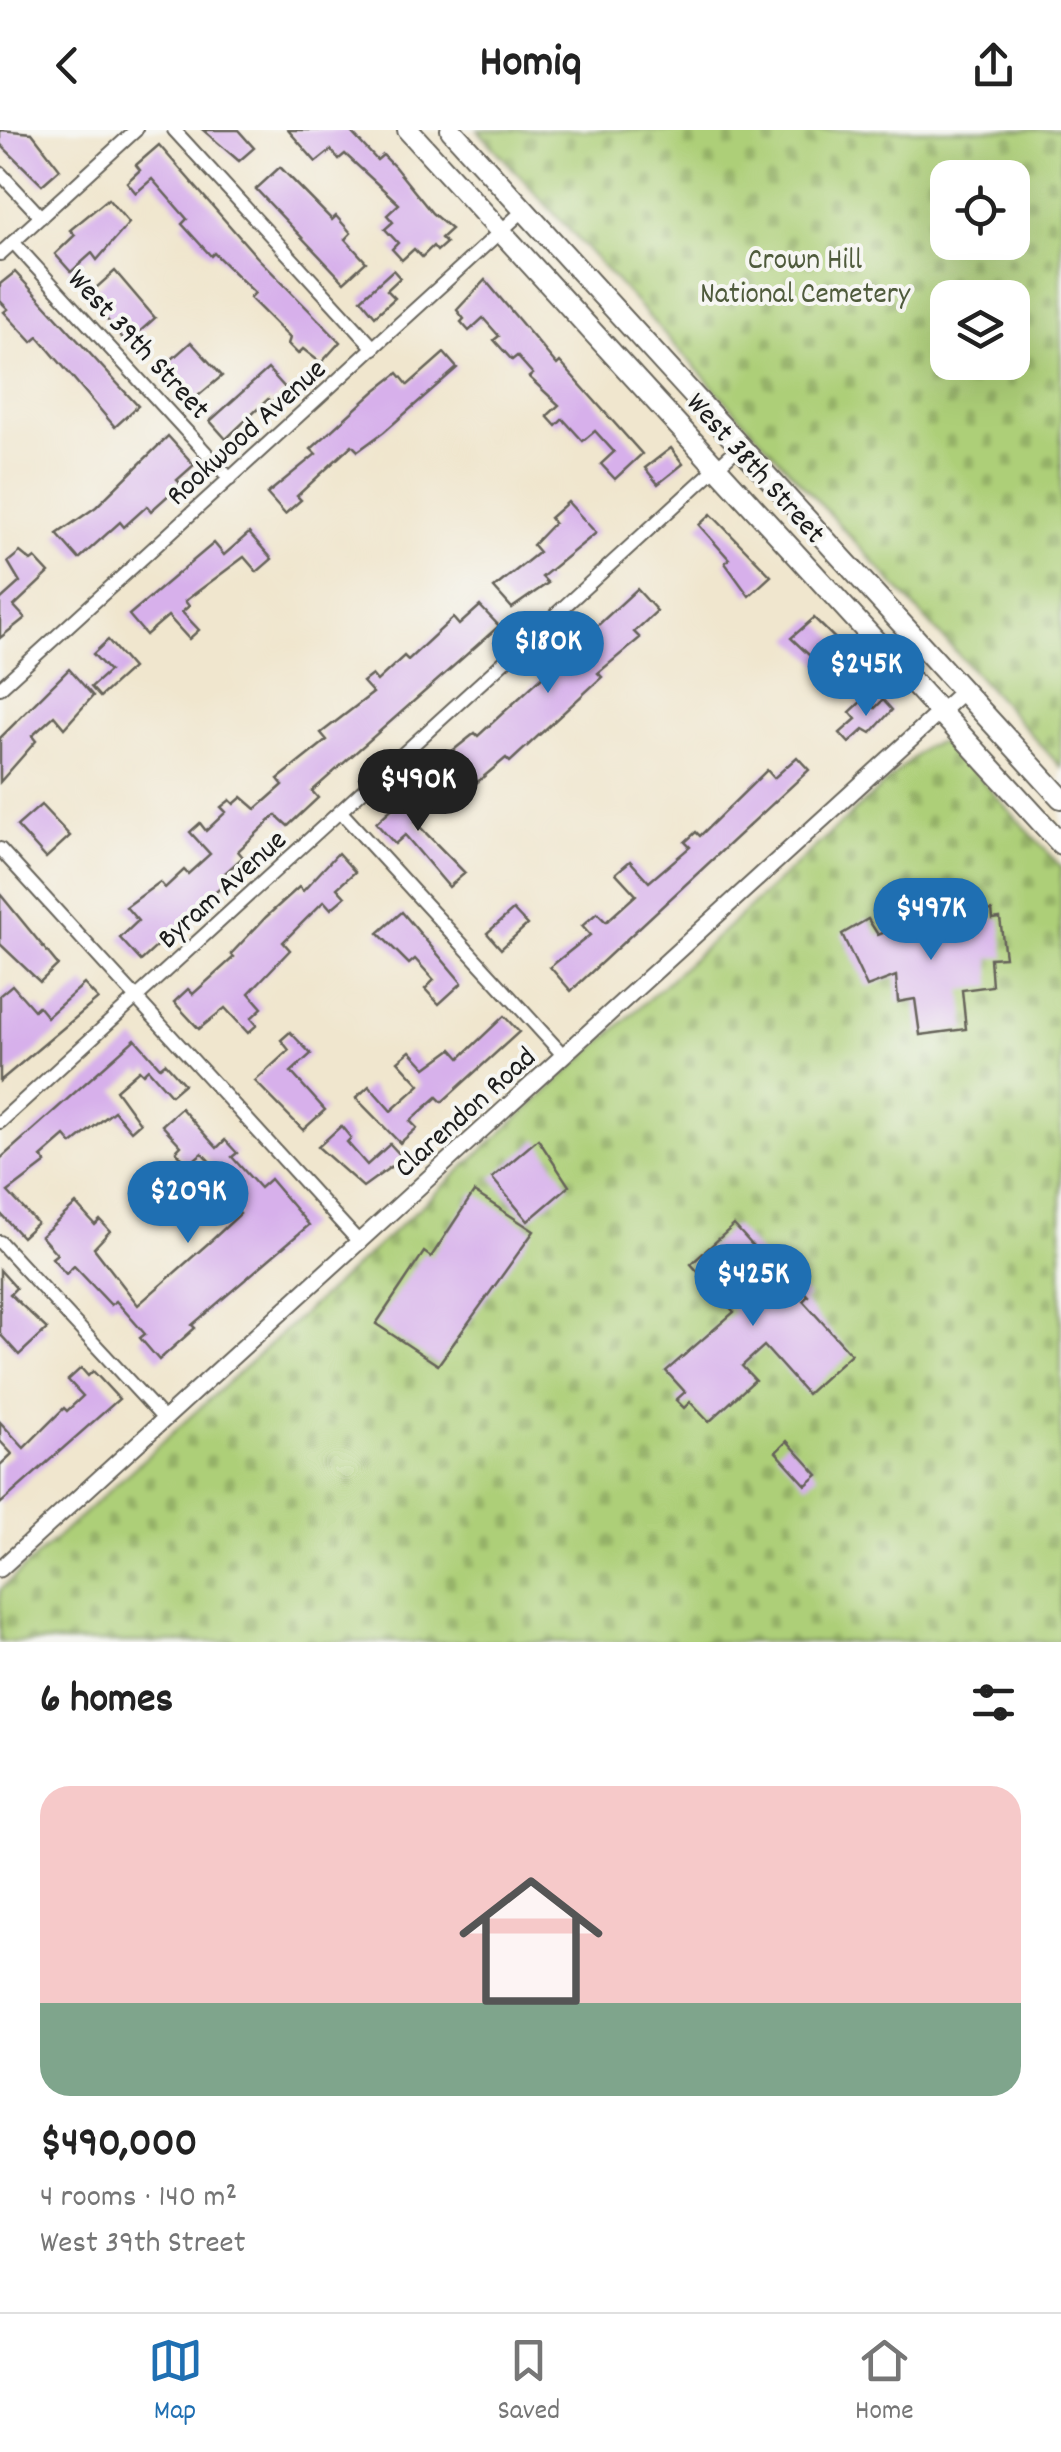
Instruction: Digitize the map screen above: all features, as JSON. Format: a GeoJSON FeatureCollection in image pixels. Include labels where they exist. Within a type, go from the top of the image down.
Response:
{"type":"FeatureCollection","features":[{"type":"Feature","properties":{"kind":"main road","name":"West 38th Street"},"geometry":{"type":"LineString","coordinates":[[408,130],[1061,844]]}},
{"type":"Feature","properties":{"kind":"main road","name":"West 38th Street"},"geometry":{"type":"LineString","coordinates":[[451,130],[1061,798]]}},
{"type":"Feature","properties":{"kind":"street"},"geometry":{"type":"LineString","coordinates":[[0,254],[136,130]]}},
{"type":"Feature","properties":{"kind":"street"},"geometry":{"type":"LineString","coordinates":[[174,130],[374,348]]}},
{"type":"Feature","properties":{"kind":"street"},"geometry":{"type":"LineString","coordinates":[[0,173],[40,217]]}},
{"type":"Feature","properties":{"kind":"street","name":"Rookwood Avenue"},"geometry":{"type":"LineString","coordinates":[[0,688],[524,210]]}},
{"type":"Feature","properties":{"kind":"street","name":"West 39th Street"},"geometry":{"type":"LineString","coordinates":[[14,242],[230,479]]}},
{"type":"Feature","properties":{"kind":"street","name":"Byram Avenue"},"geometry":{"type":"LineString","coordinates":[[0,1122],[740,446]]}},
{"type":"Feature","properties":{"kind":"street","name":"Clarendon Road"},"geometry":{"type":"LineString","coordinates":[[0,1569],[963,691]]}},
{"type":"Feature","properties":{"kind":"street"},"geometry":{"type":"LineString","coordinates":[[341,812],[564,1056]]}},
{"type":"Feature","properties":{"kind":"street"},"geometry":{"type":"LineString","coordinates":[[0,849],[360,1243]]}},
{"type":"Feature","properties":{"kind":"street"},"geometry":{"type":"LineString","coordinates":[[0,1242],[164,1420]]}},
{"type":"Feature","properties":{"kind":"green space","name":"Crown Hill National Cemetery"},"geometry":{"type":"Polygon","coordinates":[[[478,130],[1061,130],[1061,767],[478,130]]]}},
{"type":"Feature","properties":{"kind":"green space"},"geometry":{"type":"Polygon","coordinates":[[[938,742],[951,747],[1061,867],[1061,1642],[0,1642],[0,1590],[925,747],[938,742]]]}},
{"type":"Feature","properties":{"kind":"building"},"geometry":{"type":"Polygon","coordinates":[[[0,130],[32,133],[60,169],[42,185],[0,144],[0,130]]]}},
{"type":"Feature","properties":{"kind":"building"},"geometry":{"type":"Polygon","coordinates":[[[203,130],[238,130],[254,148],[239,161],[203,130]]]}},
{"type":"Feature","properties":{"kind":"building"},"geometry":{"type":"Polygon","coordinates":[[[288,130],[349,130],[377,160],[383,155],[432,213],[451,229],[441,238],[446,243],[437,251],[433,246],[422,257],[414,249],[402,260],[392,249],[398,243],[385,229],[393,222],[387,215],[399,204],[345,154],[339,159],[331,150],[316,162],[288,130]]]}},
{"type":"Feature","properties":{"kind":"building"},"geometry":{"type":"Polygon","coordinates":[[[159,145],[257,257],[340,342],[321,363],[303,349],[298,354],[288,344],[290,338],[250,298],[255,293],[214,253],[211,256],[182,224],[187,219],[152,179],[136,193],[127,182],[140,170],[136,165],[159,145]]]}},
{"type":"Feature","properties":{"kind":"building"},"geometry":{"type":"Polygon","coordinates":[[[280,167],[332,220],[336,216],[351,233],[345,239],[366,262],[344,282],[256,189],[280,167]]]}},
{"type":"Feature","properties":{"kind":"building"},"geometry":{"type":"Polygon","coordinates":[[[108,199],[129,223],[97,260],[92,253],[71,272],[55,254],[75,235],[70,230],[108,199]]]}},
{"type":"Feature","properties":{"kind":"building"},"geometry":{"type":"Polygon","coordinates":[[[393,270],[400,278],[387,290],[395,298],[375,316],[361,299],[393,270]]]}},
{"type":"Feature","properties":{"kind":"building"},"geometry":{"type":"Polygon","coordinates":[[[115,271],[155,318],[127,343],[87,296],[115,271]]]}},
{"type":"Feature","properties":{"kind":"building"},"geometry":{"type":"Polygon","coordinates":[[[15,272],[138,406],[115,427],[38,337],[32,342],[4,312],[8,309],[0,301],[0,284],[15,272]]]}},
{"type":"Feature","properties":{"kind":"building"},"geometry":{"type":"Polygon","coordinates":[[[485,280],[557,365],[560,362],[642,454],[615,479],[601,464],[614,452],[595,431],[583,441],[563,419],[556,426],[547,416],[559,405],[529,377],[533,374],[517,356],[512,360],[494,340],[499,336],[483,318],[469,331],[461,322],[464,319],[457,310],[485,280]]]}},
{"type":"Feature","properties":{"kind":"building"},"geometry":{"type":"Polygon","coordinates":[[[191,342],[222,376],[192,401],[162,368],[191,342]]]}},
{"type":"Feature","properties":{"kind":"building"},"geometry":{"type":"Polygon","coordinates":[[[444,353],[457,368],[384,432],[358,451],[352,445],[297,496],[301,500],[285,514],[267,494],[316,454],[311,449],[375,391],[398,373],[408,385],[444,353]]]}},
{"type":"Feature","properties":{"kind":"building"},"geometry":{"type":"Polygon","coordinates":[[[268,369],[286,389],[271,403],[268,399],[226,439],[210,421],[268,369]]]}},
{"type":"Feature","properties":{"kind":"building"},"geometry":{"type":"Polygon","coordinates":[[[168,436],[194,465],[177,480],[181,484],[151,511],[147,506],[124,527],[120,522],[79,559],[57,534],[96,507],[168,436]]]}},
{"type":"Feature","properties":{"kind":"building"},"geometry":{"type":"Polygon","coordinates":[[[671,448],[683,464],[658,484],[645,468],[671,448]]]}},
{"type":"Feature","properties":{"kind":"building"},"geometry":{"type":"Polygon","coordinates":[[[568,502],[596,533],[542,577],[548,583],[512,608],[494,588],[539,552],[533,545],[554,523],[550,518],[568,502]]]}},
{"type":"Feature","properties":{"kind":"building"},"geometry":{"type":"Polygon","coordinates":[[[711,514],[771,576],[749,596],[725,563],[729,559],[699,525],[711,514]]]}},
{"type":"Feature","properties":{"kind":"building"},"geometry":{"type":"Polygon","coordinates":[[[249,533],[272,559],[257,572],[244,557],[185,601],[189,606],[182,612],[199,630],[189,639],[168,616],[146,635],[129,615],[214,543],[224,555],[249,533]]]}},
{"type":"Feature","properties":{"kind":"building"},"geometry":{"type":"Polygon","coordinates":[[[20,552],[31,561],[35,558],[49,573],[14,606],[25,618],[0,638],[0,600],[20,582],[8,562],[20,552]]]}},
{"type":"Feature","properties":{"kind":"building"},"geometry":{"type":"Polygon","coordinates":[[[637,589],[657,611],[634,632],[640,638],[598,673],[602,677],[510,762],[506,758],[463,794],[436,764],[475,733],[478,736],[637,589]]]}},
{"type":"Feature","properties":{"kind":"building"},"geometry":{"type":"Polygon","coordinates":[[[480,606],[499,626],[312,791],[318,798],[288,826],[276,815],[238,851],[243,857],[224,874],[229,880],[141,961],[120,938],[138,921],[126,907],[160,882],[165,888],[184,870],[188,874],[210,854],[190,832],[200,823],[206,831],[226,812],[221,807],[230,800],[234,804],[242,797],[256,809],[283,785],[278,779],[327,740],[321,733],[373,693],[363,682],[372,675],[377,681],[404,656],[408,660],[453,618],[459,625],[480,606]]]}},
{"type":"Feature","properties":{"kind":"building"},"geometry":{"type":"Polygon","coordinates":[[[814,618],[860,663],[864,659],[876,673],[857,690],[838,670],[828,673],[791,638],[814,618]]]}},
{"type":"Feature","properties":{"kind":"building"},"geometry":{"type":"Polygon","coordinates":[[[108,640],[132,668],[100,697],[91,687],[109,671],[93,654],[108,640]]]}},
{"type":"Feature","properties":{"kind":"building"},"geometry":{"type":"Polygon","coordinates":[[[69,669],[93,696],[64,728],[54,716],[32,736],[36,741],[0,782],[0,738],[69,669]]]}},
{"type":"Feature","properties":{"kind":"building"},"geometry":{"type":"Polygon","coordinates":[[[865,698],[875,708],[883,700],[892,710],[871,733],[864,729],[849,743],[840,733],[856,719],[850,712],[865,698]]]}},
{"type":"Feature","properties":{"kind":"building"},"geometry":{"type":"Polygon","coordinates":[[[797,757],[809,770],[571,991],[550,967],[590,935],[582,926],[597,913],[606,922],[636,895],[616,873],[630,861],[649,882],[690,847],[685,842],[696,832],[700,836],[767,770],[774,778],[797,757]]]}},
{"type":"Feature","properties":{"kind":"building"},"geometry":{"type":"Polygon","coordinates":[[[410,784],[430,808],[415,822],[465,873],[449,887],[405,835],[395,844],[376,823],[400,801],[396,797],[410,784]]]}},
{"type":"Feature","properties":{"kind":"building"},"geometry":{"type":"Polygon","coordinates":[[[41,805],[70,836],[46,858],[17,826],[41,805]]]}},
{"type":"Feature","properties":{"kind":"building"},"geometry":{"type":"Polygon","coordinates":[[[338,853],[355,872],[337,888],[345,897],[331,909],[324,901],[283,942],[290,950],[249,993],[262,1008],[251,1018],[257,1025],[248,1033],[225,1008],[199,1029],[174,1002],[188,989],[193,994],[234,957],[231,954],[266,917],[299,887],[303,891],[338,853]]]}},
{"type":"Feature","properties":{"kind":"building"},"geometry":{"type":"Polygon","coordinates":[[[0,894],[58,965],[40,982],[0,944],[0,894]]]}},
{"type":"Feature","properties":{"kind":"building"},"geometry":{"type":"Polygon","coordinates":[[[513,910],[527,925],[501,949],[487,933],[513,910]]]}},
{"type":"Feature","properties":{"kind":"building"},"geometry":{"type":"Polygon","coordinates":[[[992,910],[993,919],[1000,918],[1005,957],[990,958],[992,986],[962,990],[966,1029],[920,1035],[915,999],[898,1002],[896,976],[867,987],[842,934],[868,919],[878,935],[903,925],[992,910]]]}},
{"type":"Feature","properties":{"kind":"building"},"geometry":{"type":"Polygon","coordinates":[[[402,912],[462,983],[439,1004],[425,989],[434,980],[415,959],[409,964],[378,933],[402,912]]]}},
{"type":"Feature","properties":{"kind":"building"},"geometry":{"type":"Polygon","coordinates":[[[84,984],[98,999],[0,1081],[0,995],[12,985],[34,1010],[38,1006],[47,1017],[84,984]]]}},
{"type":"Feature","properties":{"kind":"building"},"geometry":{"type":"Polygon","coordinates":[[[504,1016],[519,1032],[442,1102],[437,1097],[410,1121],[417,1128],[400,1143],[356,1098],[369,1086],[391,1111],[420,1085],[398,1061],[410,1051],[426,1068],[452,1049],[460,1058],[504,1016]]]}},
{"type":"Feature","properties":{"kind":"building"},"geometry":{"type":"Polygon","coordinates":[[[290,1032],[311,1054],[291,1072],[325,1110],[303,1130],[255,1081],[289,1050],[281,1040],[290,1032]]]}},
{"type":"Feature","properties":{"kind":"building"},"geometry":{"type":"Polygon","coordinates":[[[135,1039],[160,1067],[165,1063],[184,1084],[171,1095],[148,1069],[143,1074],[139,1070],[116,1090],[140,1123],[131,1131],[114,1111],[72,1144],[65,1136],[41,1157],[46,1163],[8,1192],[37,1223],[22,1237],[0,1213],[0,1159],[135,1039]]]}},
{"type":"Feature","properties":{"kind":"building"},"geometry":{"type":"Polygon","coordinates":[[[181,1108],[217,1148],[225,1140],[237,1153],[232,1157],[260,1188],[270,1179],[309,1225],[192,1325],[195,1328],[159,1360],[140,1338],[145,1334],[116,1301],[111,1305],[74,1266],[66,1274],[52,1258],[57,1254],[41,1236],[76,1204],[95,1225],[100,1220],[110,1231],[94,1248],[138,1305],[213,1239],[240,1214],[213,1183],[222,1175],[202,1153],[188,1165],[176,1151],[181,1146],[162,1125],[181,1108]]]}},
{"type":"Feature","properties":{"kind":"building"},"geometry":{"type":"Polygon","coordinates":[[[341,1126],[351,1138],[347,1142],[367,1165],[390,1144],[403,1158],[363,1187],[318,1147],[341,1126]]]}},
{"type":"Feature","properties":{"kind":"building"},"geometry":{"type":"Polygon","coordinates":[[[538,1139],[569,1186],[528,1221],[492,1178],[538,1139]]]}},
{"type":"Feature","properties":{"kind":"building"},"geometry":{"type":"Polygon","coordinates":[[[474,1192],[534,1231],[438,1365],[376,1324],[424,1252],[431,1257],[474,1192]]]}},
{"type":"Feature","properties":{"kind":"building"},"geometry":{"type":"Polygon","coordinates":[[[734,1225],[781,1277],[786,1272],[808,1296],[803,1301],[851,1354],[807,1394],[764,1346],[742,1366],[755,1380],[709,1422],[690,1402],[684,1408],[676,1400],[685,1392],[666,1371],[734,1312],[691,1264],[734,1225]]]}},
{"type":"Feature","properties":{"kind":"building"},"geometry":{"type":"Polygon","coordinates":[[[0,1270],[16,1288],[10,1294],[47,1329],[19,1355],[0,1334],[0,1270]]]}},
{"type":"Feature","properties":{"kind":"building"},"geometry":{"type":"Polygon","coordinates":[[[81,1368],[88,1376],[93,1371],[119,1399],[0,1504],[0,1465],[12,1454],[0,1441],[0,1422],[24,1448],[64,1408],[67,1411],[83,1396],[68,1380],[81,1368]]]}},
{"type":"Feature","properties":{"kind":"building"},"geometry":{"type":"Polygon","coordinates":[[[787,1441],[818,1475],[806,1485],[776,1452],[787,1441]]]}}]}
